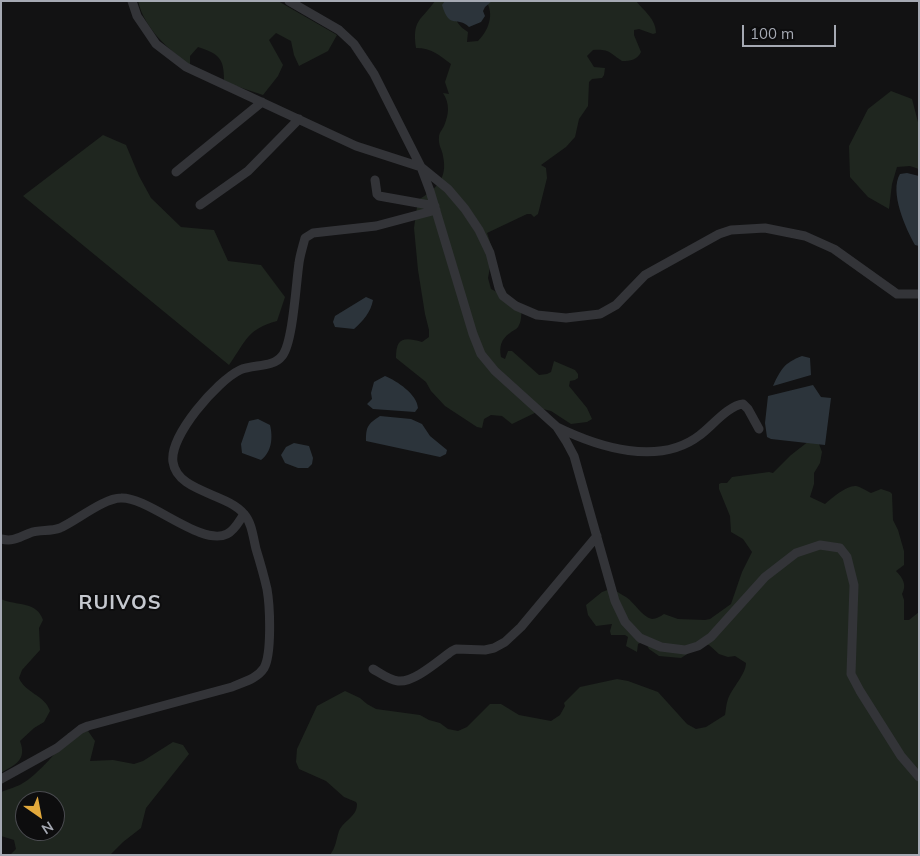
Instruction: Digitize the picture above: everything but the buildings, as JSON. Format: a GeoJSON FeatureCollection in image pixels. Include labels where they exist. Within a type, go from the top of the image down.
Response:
{"type":"FeatureCollection","features":[{"type":"Feature","properties":{"kind":"street"},"geometry":{"type":"LineString","coordinates":[[132,1],[137,16],[156,44],[186,67],[356,146],[421,167],[448,189],[479,230],[490,253],[499,288],[503,296],[516,306],[537,315],[566,318],[600,314],[616,305],[645,275],[719,234],[740,229],[765,228],[805,236],[834,249],[897,294],[919,294]]}},
{"type":"Feature","properties":{"kind":"street"},"geometry":{"type":"LineString","coordinates":[[289,1],[339,30],[354,44],[374,74],[421,167],[473,334],[481,354],[495,371],[557,427],[589,442],[641,452],[658,452],[676,448],[698,437],[733,407],[743,404],[748,409],[759,429]]}},
{"type":"Feature","properties":{"kind":"street"},"geometry":{"type":"LineString","coordinates":[[176,172],[262,102]]}},
{"type":"Feature","properties":{"kind":"street"},"geometry":{"type":"LineString","coordinates":[[200,205],[248,171],[299,120]]}},
{"type":"Feature","properties":{"kind":"street"},"geometry":{"type":"LineString","coordinates":[[375,180],[379,196],[435,208]]}},
{"type":"Feature","properties":{"kind":"street"},"geometry":{"type":"LineString","coordinates":[[1,779],[57,748],[81,729],[88,726],[232,687],[254,678],[264,667],[270,643],[268,592],[250,525],[244,514],[237,507],[192,487],[179,475],[173,464],[173,449],[183,429],[209,397],[229,377],[241,370],[274,363],[282,356],[288,344],[299,262],[305,238],[313,233],[376,226],[435,208]]}},
{"type":"Feature","properties":{"kind":"street"},"geometry":{"type":"LineString","coordinates":[[557,427],[574,456],[615,602],[625,622],[640,638],[661,647],[686,650],[698,646],[711,637],[765,577],[796,553],[820,545],[840,548],[847,557],[854,585],[851,674],[896,748],[919,777]]}},
{"type":"Feature","properties":{"kind":"street"},"geometry":{"type":"LineString","coordinates":[[1,539],[18,540],[31,532],[60,528],[107,502],[121,498],[135,501],[201,533],[215,536],[225,535],[235,528],[244,514]]}},
{"type":"Feature","properties":{"kind":"street"},"geometry":{"type":"LineString","coordinates":[[373,669],[401,681],[417,675],[452,651],[485,650],[505,642],[521,627],[597,536]]}},
{"type":"Feature","properties":{"kind":"shaded area"},"geometry":{"type":"Polygon","coordinates":[[[138,1],[278,1],[337,35],[328,51],[299,66],[291,41],[276,33],[269,40],[283,65],[278,76],[263,95],[224,80],[223,67],[219,58],[198,47],[190,56],[190,66],[158,38],[146,21],[138,1]]]}},
{"type":"Feature","properties":{"kind":"shaded area"},"geometry":{"type":"Polygon","coordinates":[[[435,1],[454,1],[456,19],[460,26],[468,32],[467,42],[478,41],[487,28],[490,12],[486,1],[636,1],[654,23],[656,33],[653,34],[639,29],[634,30],[634,35],[641,52],[633,60],[622,61],[603,50],[593,50],[587,56],[594,67],[605,68],[604,75],[602,78],[592,79],[589,82],[588,106],[579,119],[575,137],[566,147],[541,165],[546,168],[547,178],[538,214],[534,217],[531,214],[527,214],[487,233],[493,251],[488,278],[491,289],[522,305],[520,323],[503,341],[500,350],[501,357],[505,359],[508,351],[512,351],[539,375],[551,372],[554,361],[575,370],[578,378],[570,381],[569,386],[587,408],[592,419],[587,422],[571,424],[551,411],[543,409],[512,424],[502,416],[491,415],[484,419],[482,428],[477,427],[445,406],[431,391],[426,382],[396,358],[399,342],[402,340],[410,339],[422,342],[429,337],[418,270],[414,228],[418,200],[435,187],[444,171],[439,137],[448,113],[447,101],[443,93],[449,94],[445,82],[451,64],[431,51],[416,48],[415,31],[419,21],[435,1]]]}},
{"type":"Feature","properties":{"kind":"shaded area"},"geometry":{"type":"Polygon","coordinates":[[[445,1],[492,1],[485,7],[483,11],[485,16],[481,22],[469,27],[448,18],[442,5],[445,1]]]}},
{"type":"Feature","properties":{"kind":"shaded area"},"geometry":{"type":"Polygon","coordinates":[[[891,91],[912,99],[919,126],[919,169],[910,166],[897,167],[892,184],[889,209],[868,197],[850,177],[849,146],[868,109],[891,91]]]}},
{"type":"Feature","properties":{"kind":"shaded area"},"geometry":{"type":"Polygon","coordinates":[[[103,135],[126,145],[151,198],[181,227],[214,230],[228,261],[261,265],[285,297],[277,321],[253,332],[229,365],[23,196],[103,135]]]}},
{"type":"Feature","properties":{"kind":"shaded area"},"geometry":{"type":"Polygon","coordinates":[[[907,173],[919,176],[919,246],[915,245],[907,230],[896,190],[900,174],[907,173]]]}},
{"type":"Feature","properties":{"kind":"shaded area"},"geometry":{"type":"Polygon","coordinates":[[[366,297],[373,300],[372,304],[366,316],[354,329],[335,327],[333,322],[335,316],[366,297]]]}},
{"type":"Feature","properties":{"kind":"shaded area"},"geometry":{"type":"Polygon","coordinates":[[[802,356],[810,358],[811,375],[773,386],[784,367],[802,356]]]}},
{"type":"Feature","properties":{"kind":"shaded area"},"geometry":{"type":"Polygon","coordinates":[[[385,376],[410,393],[417,403],[418,408],[415,412],[373,409],[367,404],[372,399],[371,393],[374,382],[385,376]]]}},
{"type":"Feature","properties":{"kind":"shaded area"},"geometry":{"type":"Polygon","coordinates":[[[813,385],[821,397],[831,398],[825,445],[767,437],[765,423],[768,396],[813,385]]]}},
{"type":"Feature","properties":{"kind":"shaded area"},"geometry":{"type":"Polygon","coordinates":[[[380,416],[411,419],[422,424],[430,436],[447,450],[446,454],[440,457],[366,441],[368,426],[380,416]]]}},
{"type":"Feature","properties":{"kind":"shaded area"},"geometry":{"type":"Polygon","coordinates":[[[258,419],[270,425],[271,434],[271,444],[265,457],[261,460],[242,453],[241,444],[249,421],[258,419]]]}},
{"type":"Feature","properties":{"kind":"shaded area"},"geometry":{"type":"Polygon","coordinates":[[[809,441],[819,444],[822,452],[820,463],[814,473],[814,484],[810,497],[825,504],[852,486],[862,488],[871,493],[881,489],[892,494],[893,520],[904,551],[904,565],[896,571],[904,585],[902,594],[904,600],[904,620],[909,620],[919,612],[919,855],[330,855],[335,846],[339,831],[355,812],[357,804],[344,797],[326,781],[299,769],[296,762],[297,749],[317,706],[345,691],[376,709],[420,715],[440,723],[448,729],[458,731],[467,727],[490,704],[501,704],[519,715],[551,721],[560,715],[565,706],[564,703],[580,687],[617,679],[658,692],[687,724],[696,729],[706,727],[725,715],[728,699],[744,672],[746,663],[735,656],[728,657],[719,654],[709,645],[703,644],[681,658],[659,656],[649,649],[645,641],[638,644],[637,652],[626,646],[628,637],[625,635],[611,635],[612,624],[596,626],[588,615],[586,605],[602,592],[613,588],[629,600],[645,616],[652,619],[664,614],[678,619],[705,620],[710,619],[731,604],[742,572],[752,552],[743,539],[731,532],[730,516],[719,489],[719,484],[727,483],[732,477],[773,473],[809,441]]]}},
{"type":"Feature","properties":{"kind":"shaded area"},"geometry":{"type":"Polygon","coordinates":[[[294,443],[309,446],[313,458],[312,464],[308,468],[298,468],[285,463],[281,455],[286,447],[294,443]]]}},
{"type":"Feature","properties":{"kind":"shaded area"},"geometry":{"type":"Polygon","coordinates":[[[1,599],[31,607],[40,614],[43,620],[39,628],[40,650],[22,670],[19,678],[26,687],[44,701],[50,711],[44,722],[34,728],[20,741],[22,753],[19,761],[1,773],[1,599]]]}},
{"type":"Feature","properties":{"kind":"shaded area"},"geometry":{"type":"Polygon","coordinates":[[[88,731],[95,741],[90,761],[113,760],[134,764],[143,761],[173,742],[183,745],[189,754],[146,808],[141,828],[110,855],[10,855],[16,849],[14,840],[1,836],[1,792],[21,784],[35,774],[55,753],[68,733],[88,731]]]}},
{"type":"Feature","properties":{"kind":"district","name":"RUIVOS"},"geometry":{"type":"Point","coordinates":[120,603]}}]}
